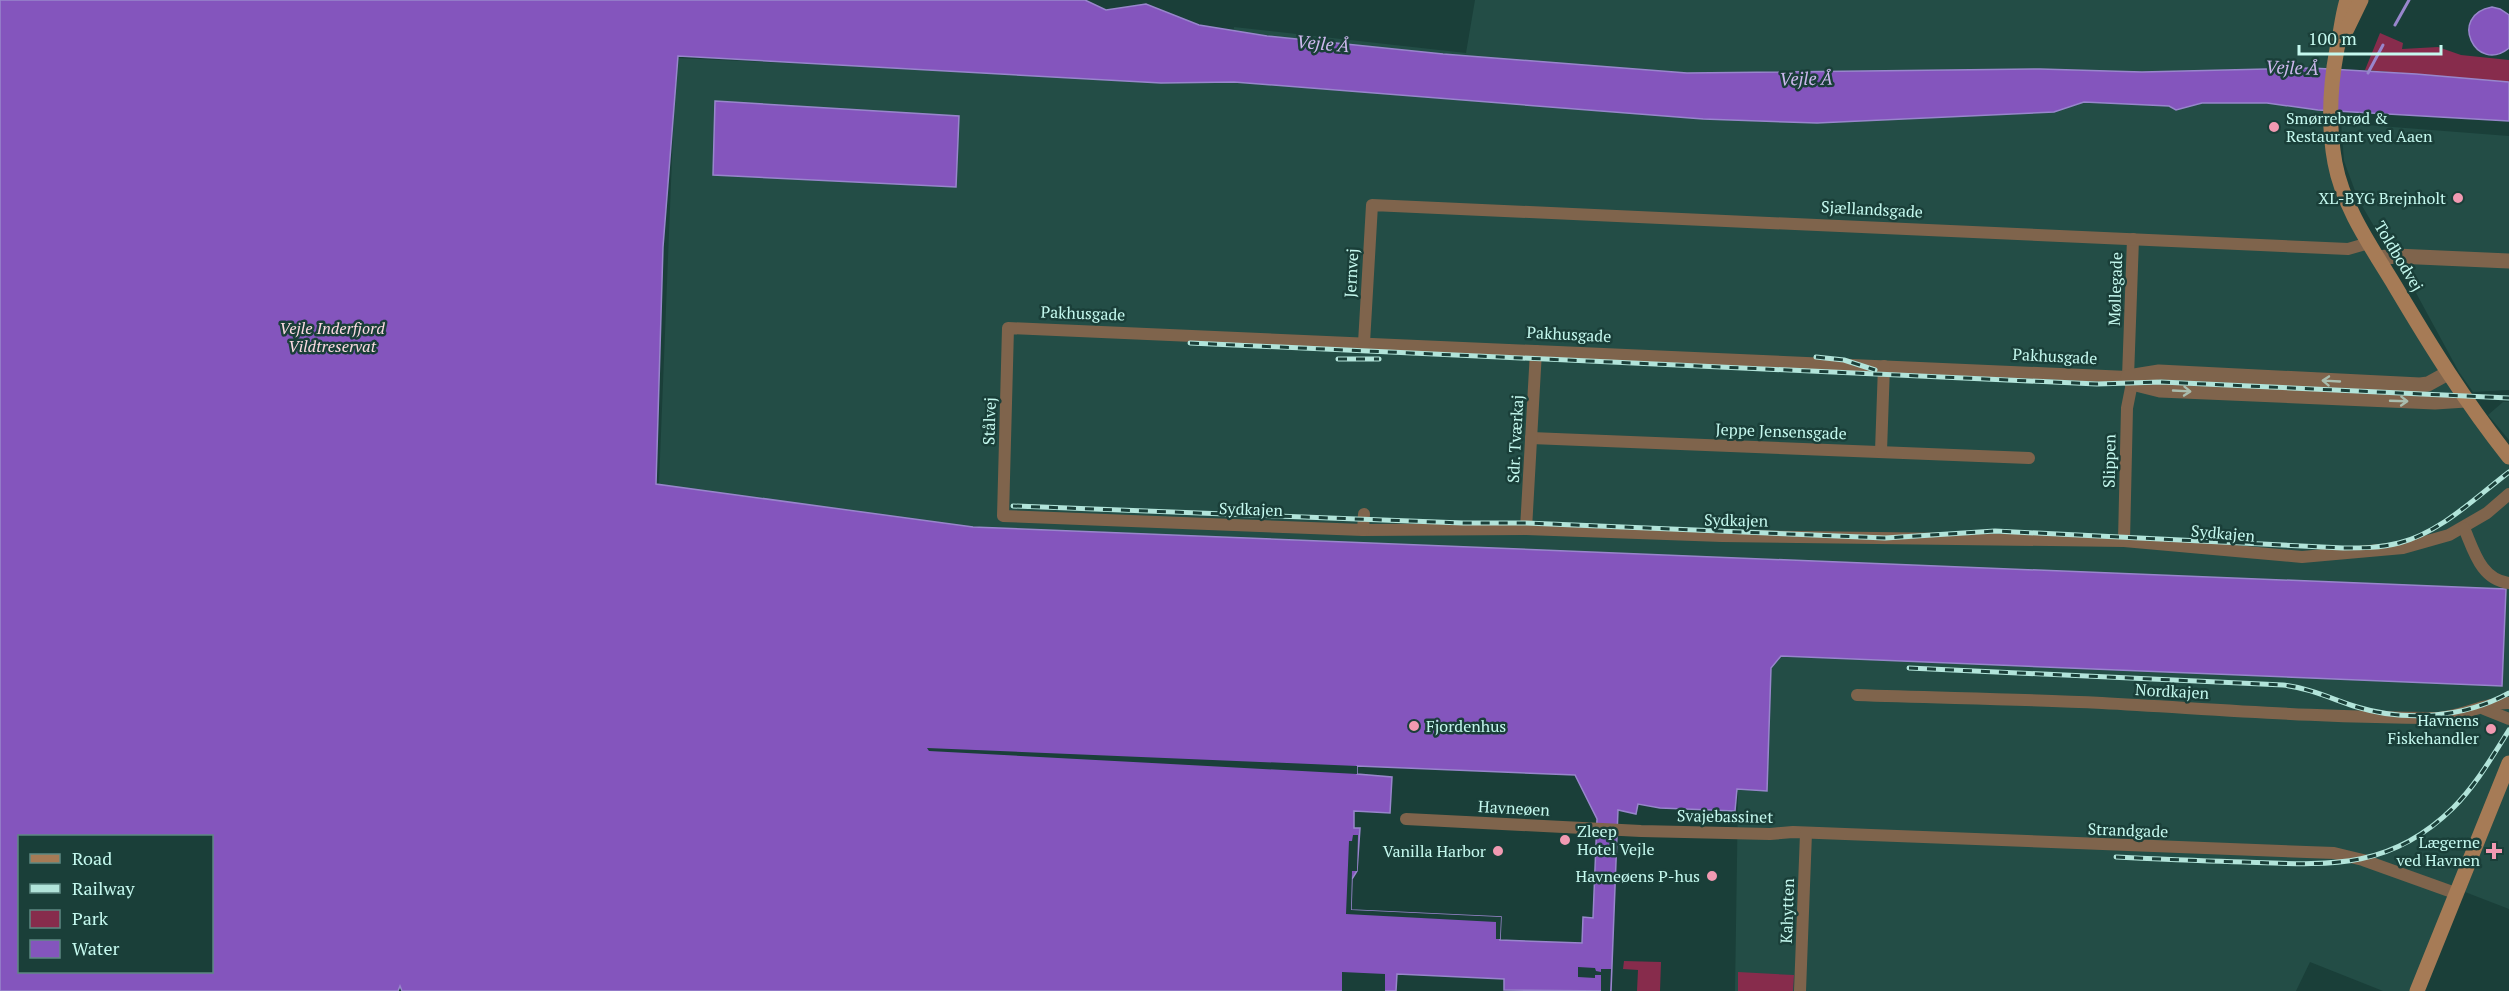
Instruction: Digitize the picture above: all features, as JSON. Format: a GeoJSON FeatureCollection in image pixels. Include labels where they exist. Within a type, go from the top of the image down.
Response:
{"type":"FeatureCollection","features":[{"type":"Feature","properties":{"kind":"main road","name":"Toldbodvej"},"geometry":{"type":"LineString","coordinates":[[2348,0],[2341,20],[2330,117],[2337,170],[2345,194],[2369,243],[2448,374],[2509,457]]}},
{"type":"Feature","properties":{"kind":"main road","name":"Toldbodvej"},"geometry":{"type":"LineString","coordinates":[[2336,53],[2361,0]]}},
{"type":"Feature","properties":{"kind":"main road"},"geometry":{"type":"LineString","coordinates":[[2417,991],[2509,763]]}},
{"type":"Feature","properties":{"kind":"street","name":"Sjællandsgade"},"geometry":{"type":"LineString","coordinates":[[1372,205],[2348,249],[2369,243]]}},
{"type":"Feature","properties":{"kind":"street","name":"Jernvej"},"geometry":{"type":"LineString","coordinates":[[1364,343],[1372,205]]}},
{"type":"Feature","properties":{"kind":"street","name":"Møllegade"},"geometry":{"type":"LineString","coordinates":[[2130,380],[2133,239]]}},
{"type":"Feature","properties":{"kind":"street"},"geometry":{"type":"LineString","coordinates":[[2378,258],[2396,256],[2509,261]]}},
{"type":"Feature","properties":{"kind":"street","name":"Pakhusgade"},"geometry":{"type":"LineString","coordinates":[[1008,328],[1884,366],[2130,380],[2171,391],[2435,402],[2466,400]]}},
{"type":"Feature","properties":{"kind":"street","name":"Stålvej"},"geometry":{"type":"LineString","coordinates":[[1003,516],[1008,328]]}},
{"type":"Feature","properties":{"kind":"street","name":"Sdr. Tværkaj"},"geometry":{"type":"LineString","coordinates":[[1526,529],[1536,351]]}},
{"type":"Feature","properties":{"kind":"street"},"geometry":{"type":"LineString","coordinates":[[1881,452],[1884,366]]}},
{"type":"Feature","properties":{"kind":"street","name":"Pakhusgade"},"geometry":{"type":"LineString","coordinates":[[2130,380],[2159,372],[2420,385],[2428,384],[2448,374]]}},
{"type":"Feature","properties":{"kind":"street","name":"Slippen"},"geometry":{"type":"LineString","coordinates":[[2124,541],[2127,408],[2130,380]]}},
{"type":"Feature","properties":{"kind":"street","name":"Jeppe Jensensgade"},"geometry":{"type":"LineString","coordinates":[[1531,438],[2029,458]]}},
{"type":"Feature","properties":{"kind":"street","name":"Sydkajen"},"geometry":{"type":"LineString","coordinates":[[1003,516],[1363,530],[1526,529],[1793,537],[2124,541],[2302,557],[2403,548],[2449,535],[2464,528],[2509,494]]}},
{"type":"Feature","properties":{"kind":"street"},"geometry":{"type":"LineString","coordinates":[[1363,530],[1364,514]]}},
{"type":"Feature","properties":{"kind":"street"},"geometry":{"type":"LineString","coordinates":[[2464,528],[2483,570],[2495,580],[2509,583]]}},
{"type":"Feature","properties":{"kind":"street","name":"Nordkajen"},"geometry":{"type":"LineString","coordinates":[[1857,695],[2438,718],[2500,703],[2509,703]]}},
{"type":"Feature","properties":{"kind":"street"},"geometry":{"type":"LineString","coordinates":[[2484,708],[2509,719]]}},
{"type":"Feature","properties":{"kind":"street","name":"Havneøen"},"geometry":{"type":"LineString","coordinates":[[1406,819],[1620,830]]}},
{"type":"Feature","properties":{"kind":"street","name":"Svajebassinet"},"geometry":{"type":"LineString","coordinates":[[1620,830],[1734,834],[1793,832]]}},
{"type":"Feature","properties":{"kind":"street","name":"Strandgade"},"geometry":{"type":"LineString","coordinates":[[1793,832],[2334,853],[2363,860],[2456,893]]}},
{"type":"Feature","properties":{"kind":"street","name":"Kahytten"},"geometry":{"type":"LineString","coordinates":[[1800,991],[1806,832]]}},
{"type":"Feature","properties":{"kind":"shaded area"},"geometry":{"type":"Polygon","coordinates":[[[1475,0],[2351,0],[2332,88],[2348,205],[2509,455],[2509,765],[2411,991],[2383,991],[2310,962],[2296,991],[1735,991],[1738,792],[1648,785],[661,579],[659,483],[676,58],[1225,83],[1234,27],[1466,53],[1475,0]]]}},
{"type":"Feature","properties":{"kind":"shaded area"},"geometry":{"type":"Polygon","coordinates":[[[2341,123],[2509,136],[2509,390],[2473,392],[2459,372],[2396,256],[2378,233],[2358,199],[2344,161],[2341,123]]]}},
{"type":"Feature","properties":{"kind":"shaded area"},"geometry":{"type":"Polygon","coordinates":[[[2503,402],[2509,402],[2509,440],[2488,415],[2503,402]]]}},
{"type":"Feature","properties":{"kind":"shaded area"},"geometry":{"type":"Polygon","coordinates":[[[2509,782],[2509,909],[2465,892],[2509,782]]]}},
{"type":"Feature","properties":{"kind":"green space"},"geometry":{"type":"Polygon","coordinates":[[[2380,33],[2403,43],[2402,49],[2438,47],[2461,55],[2509,60],[2509,82],[2365,70],[2380,33]]]}},
{"type":"Feature","properties":{"kind":"green space"},"geometry":{"type":"Polygon","coordinates":[[[1624,961],[1661,962],[1660,991],[1637,991],[1638,970],[1623,969],[1624,961]]]}},
{"type":"Feature","properties":{"kind":"green space"},"geometry":{"type":"Polygon","coordinates":[[[1738,972],[1794,975],[1793,991],[1738,991],[1738,972]]]}},
{"type":"Feature","properties":{"kind":"water","name":"Vejle Inderfjord Vildtreservat"},"geometry":{"type":"Polygon","coordinates":[[[0,0],[1085,0],[1106,10],[1146,4],[1199,25],[1267,36],[1443,54],[1687,73],[2040,69],[2142,72],[2312,68],[2509,82],[2509,121],[2318,110],[2267,103],[2202,103],[2176,110],[2169,106],[2084,102],[2054,112],[1817,123],[1703,119],[1234,82],[1161,83],[678,56],[663,247],[656,484],[973,527],[2506,589],[2502,686],[1781,656],[1771,668],[1767,791],[1737,789],[1735,811],[1660,808],[1638,804],[1636,814],[1618,810],[1611,991],[1504,990],[1504,979],[1397,974],[1396,991],[402,991],[400,986],[398,991],[0,991],[0,0]],[[1357,766],[1357,774],[1392,777],[1390,813],[1354,811],[1354,828],[1360,828],[1357,871],[1352,879],[1351,910],[1501,917],[1500,940],[1582,943],[1583,917],[1593,918],[1597,819],[1575,775],[1357,766]]]}},
{"type":"Feature","properties":{"kind":"water"},"geometry":{"type":"Polygon","coordinates":[[[2492,7],[2509,15],[2509,48],[2497,54],[2486,54],[2477,49],[2471,41],[2469,31],[2471,21],[2478,12],[2492,7]]]}},
{"type":"Feature","properties":{"kind":"water"},"geometry":{"type":"Polygon","coordinates":[[[715,101],[959,116],[956,187],[713,175],[715,101]]]}},
{"type":"Feature","properties":{"kind":"pier"},"geometry":{"type":"Polygon","coordinates":[[[927,748],[1357,766],[1357,774],[929,751],[927,748]]]}},
{"type":"Feature","properties":{"kind":"pier"},"geometry":{"type":"Polygon","coordinates":[[[1353,835],[1358,835],[1357,871],[1352,871],[1351,910],[1501,917],[1500,939],[1496,939],[1496,922],[1346,914],[1349,841],[1352,841],[1353,835]]]}},
{"type":"Feature","properties":{"kind":"pier"},"geometry":{"type":"Polygon","coordinates":[[[1578,967],[1595,968],[1596,971],[1601,972],[1601,969],[1611,969],[1610,991],[1601,991],[1601,975],[1595,975],[1595,978],[1578,977],[1578,967]]]}},
{"type":"Feature","properties":{"kind":"pier"},"geometry":{"type":"Polygon","coordinates":[[[1342,972],[1385,974],[1385,991],[1342,991],[1342,972]]]}},
{"type":"Feature","properties":{"kind":"waterway"},"geometry":{"type":"LineString","coordinates":[[2395,25],[2409,0]]}},
{"type":"Feature","properties":{"kind":"waterway"},"geometry":{"type":"LineString","coordinates":[[2368,73],[2383,45]]}},
{"type":"Feature","properties":{"kind":"railway"},"geometry":{"type":"LineString","coordinates":[[1190,343],[2097,384],[2161,382],[2509,398]]}},
{"type":"Feature","properties":{"kind":"railway"},"geometry":{"type":"LineString","coordinates":[[1816,357],[1844,360],[1875,370]]}},
{"type":"Feature","properties":{"kind":"railway"},"geometry":{"type":"LineString","coordinates":[[1338,359],[1379,359]]}},
{"type":"Feature","properties":{"kind":"railway"},"geometry":{"type":"LineString","coordinates":[[1013,506],[1463,523],[1526,523],[1885,538],[1995,531],[2357,548],[2399,543],[2429,531],[2457,513],[2509,472]]}},
{"type":"Feature","properties":{"kind":"railway"},"geometry":{"type":"LineString","coordinates":[[1909,668],[2283,685],[2311,691],[2376,712],[2415,716],[2473,708],[2509,693]]}},
{"type":"Feature","properties":{"kind":"railway"},"geometry":{"type":"LineString","coordinates":[[2116,857],[2303,864],[2356,860],[2381,854],[2429,829],[2453,808],[2476,780],[2509,730]]}},
{"type":"Feature","properties":{"kind":"place","name":"Smørrebrød & Restaurant ved Aaen"},"geometry":{"type":"Point","coordinates":[2274,127]}},
{"type":"Feature","properties":{"kind":"place","name":"XL-BYG Brejnholt"},"geometry":{"type":"Point","coordinates":[2458,198]}},
{"type":"Feature","properties":{"kind":"place","name":"Fjordenhus"},"geometry":{"type":"Point","coordinates":[1414,726]}},
{"type":"Feature","properties":{"kind":"place","name":"Havnens Fiskehandler"},"geometry":{"type":"Point","coordinates":[2491,729]}},
{"type":"Feature","properties":{"kind":"place","name":"Zleep Hotel Vejle"},"geometry":{"type":"Point","coordinates":[1565,840]}},
{"type":"Feature","properties":{"kind":"place","name":"Vanilla Harbor"},"geometry":{"type":"Point","coordinates":[1498,851]}},
{"type":"Feature","properties":{"kind":"place","name":"Lægerne ved Havnen"},"geometry":{"type":"Point","coordinates":[2494,851]}},
{"type":"Feature","properties":{"kind":"place","name":"Havneøens P-hus"},"geometry":{"type":"Point","coordinates":[1712,876]}},
{"type":"Feature","properties":{"kind":"water label","name":"Vejle Å"},"geometry":{"type":"Point","coordinates":[1323,44]}},
{"type":"Feature","properties":{"kind":"water label","name":"Vejle Å"},"geometry":{"type":"Point","coordinates":[2292,68]}},
{"type":"Feature","properties":{"kind":"water label","name":"Vejle Å"},"geometry":{"type":"Point","coordinates":[1806,79]}}]}
